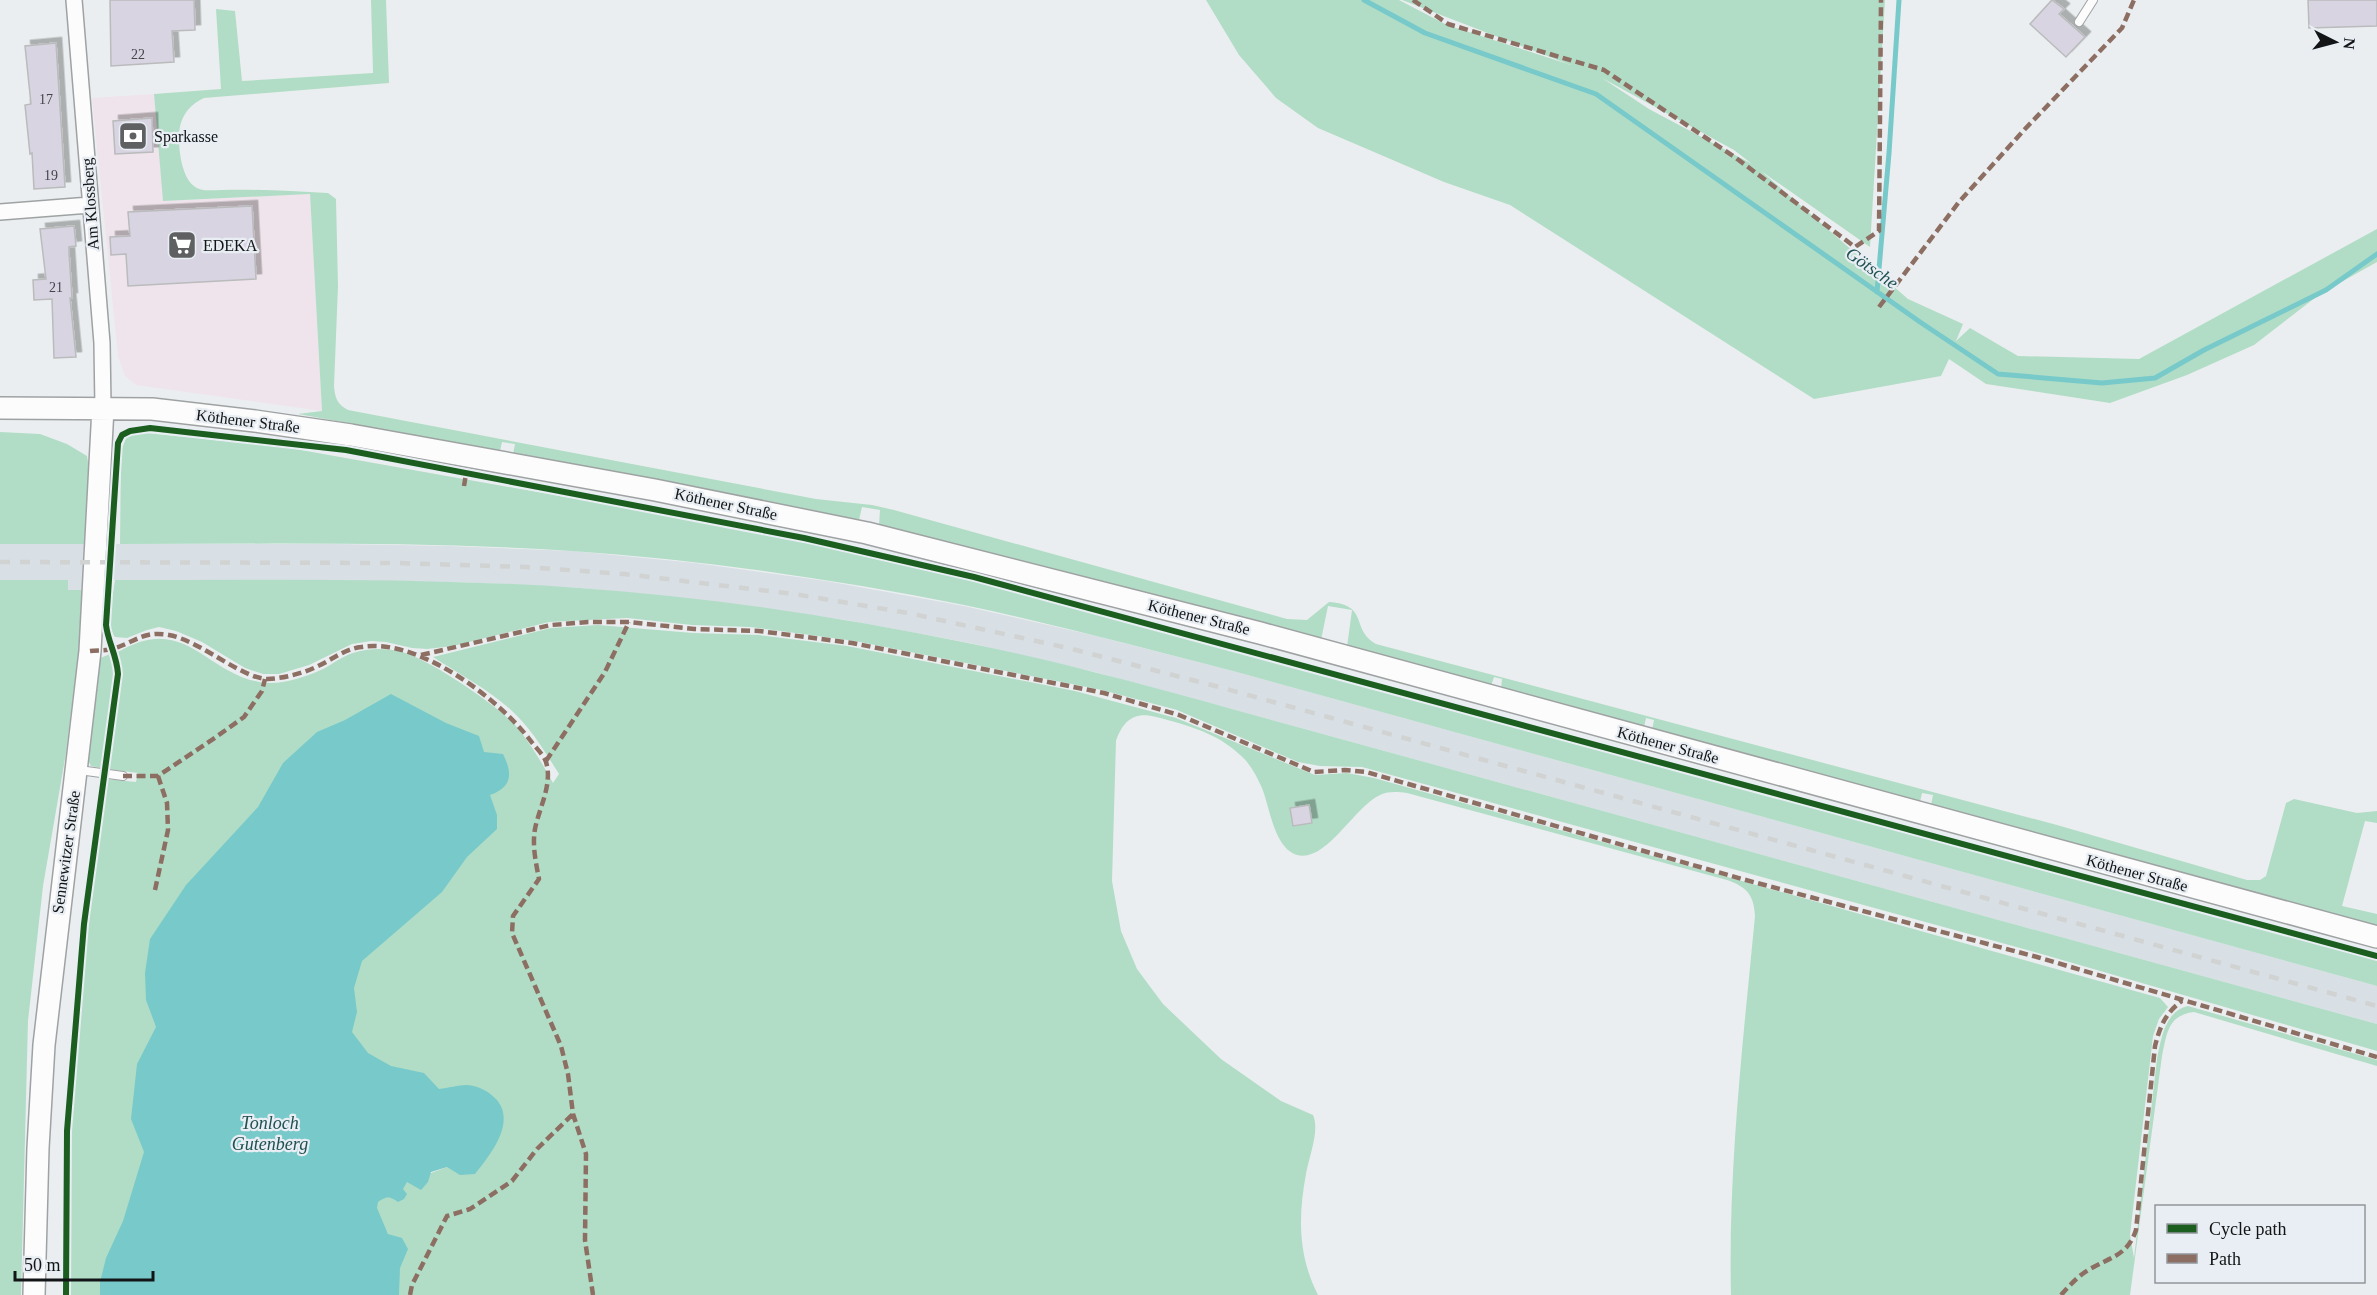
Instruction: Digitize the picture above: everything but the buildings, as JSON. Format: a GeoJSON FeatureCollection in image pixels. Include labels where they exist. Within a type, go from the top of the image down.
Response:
{"type":"FeatureCollection","features":[{"type":"Feature","properties":{"kind":"main road","name":"Köthener Straße"},"geometry":{"type":"LineString","coordinates":[[0,408],[152,409],[248,420],[351,435],[643,487],[867,533],[1260,633],[2377,937]]}},
{"type":"Feature","properties":{"kind":"main road","name":"Sennewitzer Straße"},"geometry":{"type":"LineString","coordinates":[[34,1295],[38,1148],[44,1046],[53,949],[90,651],[104,408]]}},
{"type":"Feature","properties":{"kind":"street","name":"Am Klossberg"},"geometry":{"type":"LineString","coordinates":[[74,0],[102,343],[104,408]]}},
{"type":"Feature","properties":{"kind":"street"},"geometry":{"type":"LineString","coordinates":[[0,212],[90,205]]}},
{"type":"Feature","properties":{"kind":"lane"},"geometry":{"type":"LineString","coordinates":[[2079,22],[2092,0]]}},
{"type":"Feature","properties":{"kind":"lane"},"geometry":{"type":"LineString","coordinates":[[77,770],[123,776]]}},
{"type":"Feature","properties":{"kind":"shaded area"},"geometry":{"type":"Polygon","coordinates":[[[154,94],[164,201],[310,194],[322,411],[136,385],[125,376],[118,356],[92,98],[154,94]]]}},
{"type":"Feature","properties":{"kind":"shaded area"},"geometry":{"type":"Polygon","coordinates":[[[0,544],[336,544],[573,551],[695,563],[826,581],[964,606],[1096,636],[1233,671],[2377,986],[2377,1024],[1232,709],[1095,672],[970,643],[846,620],[707,601],[581,588],[458,582],[88,580],[86,590],[68,590],[67,580],[0,580],[0,544]]]}},
{"type":"Feature","properties":{"kind":"green space"},"geometry":{"type":"Polygon","coordinates":[[[371,0],[386,0],[389,83],[204,98],[185,114],[179,131],[184,171],[190,182],[197,188],[328,193],[336,199],[338,286],[334,386],[337,400],[348,410],[816,499],[872,505],[1287,619],[1307,620],[1329,602],[1342,604],[1352,610],[1328,606],[1321,640],[879,525],[880,510],[862,507],[859,520],[698,487],[513,454],[515,444],[502,442],[500,451],[298,414],[322,411],[310,194],[163,201],[154,94],[221,89],[216,9],[235,11],[242,81],[373,73],[371,0]]]}},
{"type":"Feature","properties":{"kind":"green space"},"geometry":{"type":"Polygon","coordinates":[[[1206,0],[1399,0],[1447,25],[1571,65],[1402,0],[1885,0],[1870,247],[1761,171],[1908,299],[1963,324],[1956,341],[1970,328],[2018,356],[2139,359],[2377,229],[2377,262],[2320,294],[2254,345],[2187,375],[2110,403],[1986,384],[1949,359],[1941,376],[1814,399],[1510,205],[1444,182],[1318,128],[1276,98],[1239,55],[1206,0]],[[1602,78],[1649,109],[1752,164],[1734,150],[1602,78]]]}},
{"type":"Feature","properties":{"kind":"green space"},"geometry":{"type":"Polygon","coordinates":[[[0,432],[40,434],[67,444],[87,456],[90,474],[88,544],[0,544],[0,432]]]}},
{"type":"Feature","properties":{"kind":"green space"},"geometry":{"type":"Polygon","coordinates":[[[146,433],[284,447],[706,522],[836,548],[1062,603],[2377,959],[2377,986],[1233,671],[964,605],[769,572],[572,551],[403,544],[120,544],[121,451],[126,438],[134,434],[146,433]]]}},
{"type":"Feature","properties":{"kind":"green space"},"geometry":{"type":"Polygon","coordinates":[[[0,580],[68,580],[68,590],[86,590],[66,753],[43,886],[28,1021],[21,1295],[0,1295],[0,580]]]}},
{"type":"Feature","properties":{"kind":"green space"},"geometry":{"type":"Polygon","coordinates":[[[115,580],[406,581],[580,588],[775,609],[968,643],[1068,665],[1167,691],[2377,1024],[2377,1051],[2031,951],[1362,767],[1320,766],[1298,762],[1177,710],[1102,690],[855,641],[750,627],[692,625],[627,618],[549,622],[453,646],[427,649],[371,641],[352,644],[309,665],[279,674],[263,674],[245,668],[202,642],[176,631],[159,627],[127,638],[115,637],[110,618],[115,580]]]}},
{"type":"Feature","properties":{"kind":"green space"},"geometry":{"type":"Polygon","coordinates":[[[1352,610],[1363,632],[1376,644],[2057,825],[2247,880],[2260,880],[2266,876],[2286,803],[2294,799],[2357,813],[2377,811],[2377,823],[2365,821],[2342,906],[2377,914],[2377,925],[1931,805],[1933,795],[1922,793],[1920,802],[1652,730],[1654,720],[1646,718],[1644,727],[1501,689],[1502,679],[1494,677],[1491,686],[1347,647],[1352,610]]]}},
{"type":"Feature","properties":{"kind":"green space"},"geometry":{"type":"Polygon","coordinates":[[[598,625],[693,633],[759,635],[847,646],[1075,691],[1176,718],[1315,775],[1347,773],[1374,778],[2160,998],[2168,1007],[2159,1019],[2153,1036],[2130,1235],[2134,1258],[2157,1059],[2165,1027],[2180,1009],[2188,1006],[2377,1060],[2377,1066],[2194,1012],[2185,1014],[2174,1021],[2167,1033],[2162,1056],[2130,1295],[1731,1295],[1734,1152],[1755,916],[1751,897],[1744,889],[1727,880],[1400,792],[1380,795],[1370,801],[1319,851],[1308,855],[1297,855],[1289,851],[1278,836],[1260,783],[1250,765],[1239,754],[1221,740],[1200,730],[1141,715],[1126,723],[1116,741],[1112,881],[1121,931],[1137,969],[1163,1004],[1221,1059],[1281,1101],[1313,1115],[1315,1136],[1303,1190],[1301,1220],[1303,1251],[1318,1295],[392,1295],[388,1234],[374,1208],[378,1198],[392,1197],[407,1182],[447,1167],[439,1092],[162,1031],[150,1158],[101,1295],[70,1295],[71,1129],[88,920],[106,779],[136,782],[138,773],[108,769],[121,673],[118,652],[141,642],[160,639],[177,641],[240,676],[267,683],[284,682],[310,675],[359,651],[378,649],[402,652],[445,673],[507,717],[527,740],[553,783],[559,774],[525,724],[493,695],[433,657],[551,628],[598,625]]]}},
{"type":"Feature","properties":{"kind":"green space"},"geometry":{"type":"Polygon","coordinates":[[[110,654],[114,661],[114,672],[101,768],[91,766],[87,758],[98,659],[110,654]]]}},
{"type":"Feature","properties":{"kind":"water","name":"Tonloch Gutenberg"},"geometry":{"type":"Polygon","coordinates":[[[391,694],[446,723],[479,736],[484,752],[503,754],[509,774],[503,788],[490,795],[497,815],[497,829],[467,857],[442,892],[362,961],[354,988],[357,1012],[352,1032],[368,1053],[391,1066],[424,1073],[439,1089],[467,1085],[490,1094],[502,1108],[503,1128],[499,1138],[488,1158],[475,1174],[460,1175],[447,1167],[431,1172],[428,1182],[421,1190],[407,1182],[403,1189],[407,1194],[404,1199],[398,1202],[388,1198],[378,1202],[377,1208],[388,1234],[402,1238],[408,1249],[400,1268],[399,1295],[100,1295],[100,1282],[106,1258],[123,1221],[144,1152],[131,1119],[137,1064],[156,1027],[146,1000],[145,973],[150,939],[186,885],[258,807],[283,763],[317,732],[345,720],[391,694]]]}},
{"type":"Feature","properties":{"kind":"waterway","name":"Götsche"},"geometry":{"type":"LineString","coordinates":[[1364,0],[1425,33],[1596,94],[1920,322],[1998,374],[2102,383],[2155,378],[2204,350],[2326,290],[2377,254]]}},
{"type":"Feature","properties":{"kind":"waterway"},"geometry":{"type":"LineString","coordinates":[[1877,292],[1899,0]]}},
{"type":"Feature","properties":{"kind":"railway"},"geometry":{"type":"LineString","coordinates":[[0,562],[396,563],[526,567],[624,574],[794,594],[908,613],[1068,648],[1219,687],[2377,1006]]}},
{"type":"Feature","properties":{"kind":"marked path"},"geometry":{"type":"LineString","coordinates":[[1413,0],[1448,24],[1604,70],[1736,158],[1855,247],[1879,231],[1881,0]]}},
{"type":"Feature","properties":{"kind":"marked path"},"geometry":{"type":"LineString","coordinates":[[1879,307],[1959,202],[2122,28],[2134,0]]}},
{"type":"Feature","properties":{"kind":"marked path"},"geometry":{"type":"LineString","coordinates":[[464,486],[466,474]]}},
{"type":"Feature","properties":{"kind":"marked path"},"geometry":{"type":"LineString","coordinates":[[421,655],[551,625],[629,622],[694,629],[759,631],[852,643],[1104,693],[1179,715],[1314,772],[1345,770],[1366,772],[1742,879],[2037,957],[2377,1057]]}},
{"type":"Feature","properties":{"kind":"marked path"},"geometry":{"type":"LineString","coordinates":[[546,761],[605,672],[629,622]]}},
{"type":"Feature","properties":{"kind":"marked path"},"geometry":{"type":"LineString","coordinates":[[90,651],[112,649],[152,634],[169,635],[194,644],[246,673],[268,679],[304,672],[355,648],[383,646],[407,651],[455,674],[477,689],[516,724],[541,754],[546,762],[548,779],[534,835],[539,879],[513,916],[512,933],[561,1046],[568,1074],[573,1114],[586,1154],[585,1240],[593,1295]]}},
{"type":"Feature","properties":{"kind":"marked path"},"geometry":{"type":"LineString","coordinates":[[123,776],[158,776],[216,737],[244,717],[262,691],[265,679]]}},
{"type":"Feature","properties":{"kind":"marked path"},"geometry":{"type":"LineString","coordinates":[[155,890],[168,830],[167,803],[158,776]]}},
{"type":"Feature","properties":{"kind":"marked path"},"geometry":{"type":"LineString","coordinates":[[2061,1295],[2082,1274],[2112,1258],[2133,1238],[2136,1230],[2155,1046],[2164,1021],[2171,1010],[2182,1001]]}},
{"type":"Feature","properties":{"kind":"marked path"},"geometry":{"type":"LineString","coordinates":[[410,1295],[412,1285],[447,1216],[470,1209],[512,1181],[537,1149],[573,1114]]}},
{"type":"Feature","properties":{"kind":"cycle path"},"geometry":{"type":"LineString","coordinates":[[66,1295],[67,1131],[84,924],[118,674],[106,625],[118,443],[122,435],[130,431],[150,428],[346,450],[804,538],[974,577],[2377,956]]}},
{"type":"Feature","properties":{"kind":"place","name":"Sparkasse"},"geometry":{"type":"Point","coordinates":[133,136]}},
{"type":"Feature","properties":{"kind":"place","name":"EDEKA"},"geometry":{"type":"Point","coordinates":[182,245]}}]}
